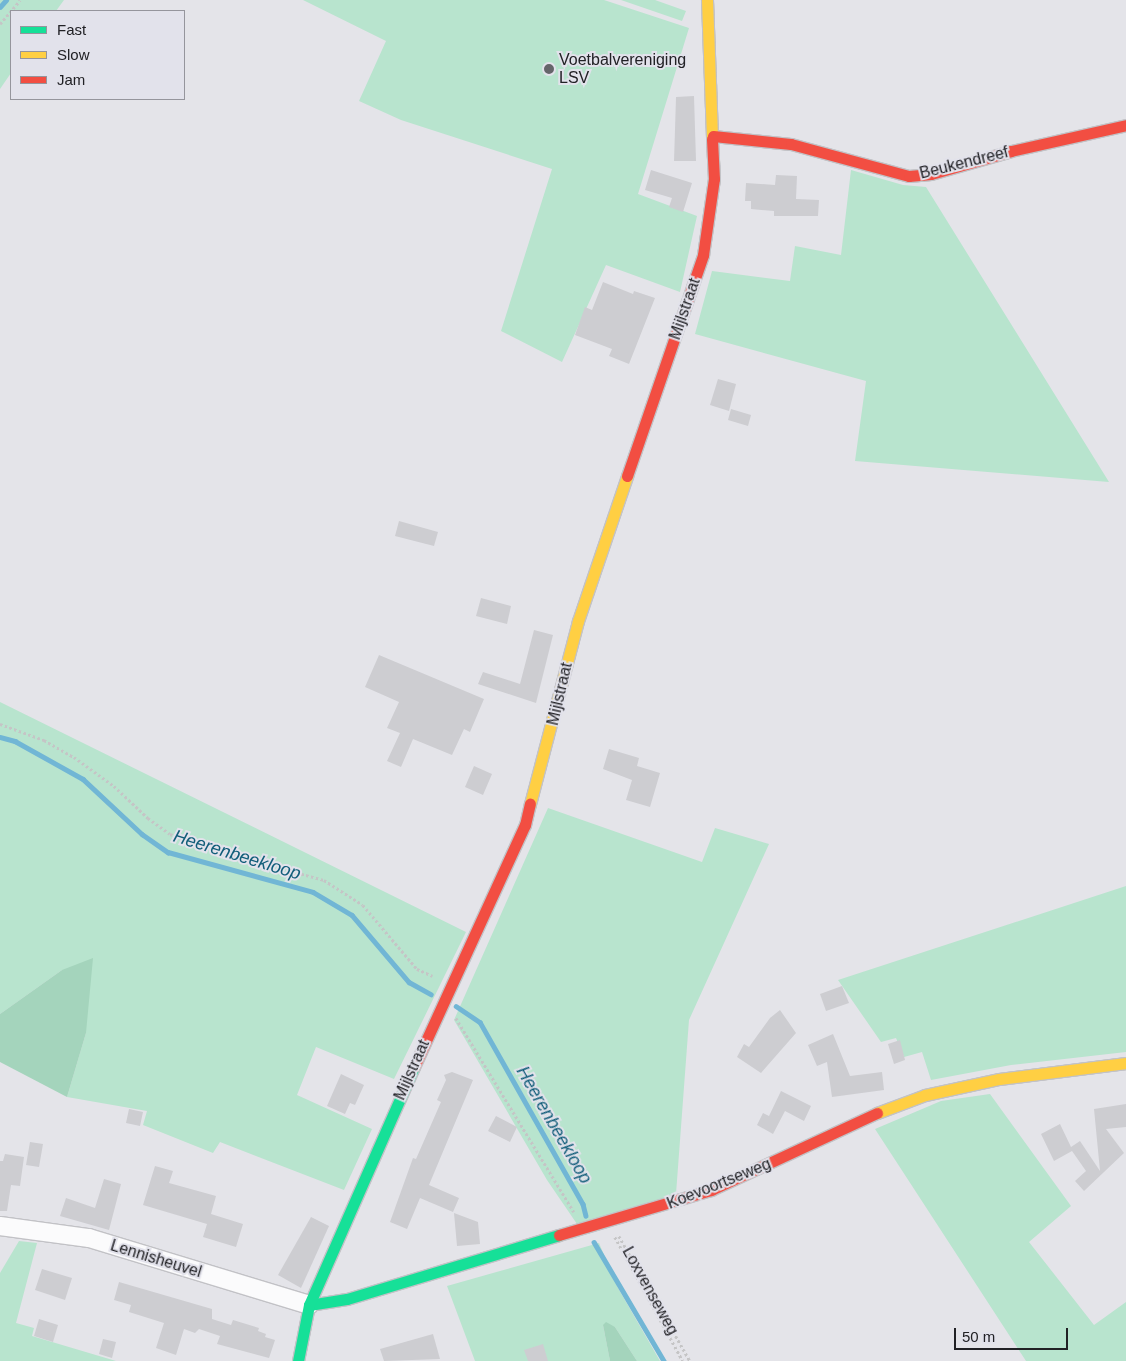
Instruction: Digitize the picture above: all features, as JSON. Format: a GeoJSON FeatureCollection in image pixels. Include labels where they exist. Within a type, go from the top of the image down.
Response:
{"type":"FeatureCollection","features":[{"type":"Feature","properties":{"kind":"street","name":"Mijlstraat"},"geometry":{"type":"LineString","coordinates":[[298,1361],[309,1305],[451,984],[525,825],[578,621],[703,255],[710,224],[714,136],[707,0]]}},
{"type":"Feature","properties":{"kind":"street","name":"Beukendreef"},"geometry":{"type":"LineString","coordinates":[[714,136],[791,144],[910,176],[931,174],[1011,151],[1126,125]]}},
{"type":"Feature","properties":{"kind":"street","name":"Koevoortseweg"},"geometry":{"type":"LineString","coordinates":[[309,1305],[347,1299],[608,1223],[733,1182],[838,1131],[925,1095],[999,1079],[1126,1063]]}},
{"type":"Feature","properties":{"kind":"street","name":"Lennisheuvel"},"geometry":{"type":"LineString","coordinates":[[0,1226],[89,1238],[309,1305]]}},
{"type":"Feature","properties":{"kind":"path"},"geometry":{"type":"LineString","coordinates":[[12,10],[20,0]]}},
{"type":"Feature","properties":{"kind":"path"},"geometry":{"type":"LineString","coordinates":[[0,24],[10,12]]}},
{"type":"Feature","properties":{"kind":"path"},"geometry":{"type":"LineString","coordinates":[[0,724],[44,740],[74,757],[114,786],[148,818],[170,834],[204,848],[324,880],[363,905],[417,969],[451,984]]}},
{"type":"Feature","properties":{"kind":"path"},"geometry":{"type":"LineString","coordinates":[[442,1004],[450,1008],[584,1230]]}},
{"type":"Feature","properties":{"kind":"path","name":"Loxvenseweg"},"geometry":{"type":"LineString","coordinates":[[608,1223],[683,1361]]}},
{"type":"Feature","properties":{"kind":"path","name":"Loxvenseweg"},"geometry":{"type":"LineString","coordinates":[[608,1223],[690,1361]]}},
{"type":"Feature","properties":{"kind":"green space"},"geometry":{"type":"Polygon","coordinates":[[[0,0],[64,0],[57,10],[10,10],[10,74],[0,89],[0,0]]]}},
{"type":"Feature","properties":{"kind":"green space"},"geometry":{"type":"Polygon","coordinates":[[[303,0],[604,0],[689,28],[638,194],[697,216],[680,292],[606,265],[562,362],[501,331],[552,169],[401,120],[359,101],[386,41],[303,0]]]}},
{"type":"Feature","properties":{"kind":"green space"},"geometry":{"type":"Polygon","coordinates":[[[621,0],[655,0],[686,11],[682,21],[621,0]]]}},
{"type":"Feature","properties":{"kind":"green space"},"geometry":{"type":"Polygon","coordinates":[[[851,170],[903,185],[926,187],[1109,482],[855,461],[866,381],[695,334],[712,271],[790,281],[795,246],[841,255],[851,170]]]}},
{"type":"Feature","properties":{"kind":"green space"},"geometry":{"type":"Polygon","coordinates":[[[0,702],[466,932],[394,1079],[316,1047],[297,1095],[372,1129],[344,1190],[220,1142],[213,1153],[143,1125],[147,1111],[67,1097],[86,1033],[62,970],[0,1014],[0,702]]]}},
{"type":"Feature","properties":{"kind":"green space"},"geometry":{"type":"Polygon","coordinates":[[[548,808],[702,862],[715,828],[769,844],[689,1020],[676,1194],[577,1224],[547,1180],[454,1020],[548,808]]]}},
{"type":"Feature","properties":{"kind":"green space"},"geometry":{"type":"Polygon","coordinates":[[[1126,886],[1126,1052],[1011,1065],[931,1080],[922,1052],[904,1057],[896,1038],[881,1042],[838,980],[1126,886]]]}},
{"type":"Feature","properties":{"kind":"green space"},"geometry":{"type":"Polygon","coordinates":[[[93,958],[86,1033],[67,1097],[0,1062],[0,1014],[62,970],[93,958]]]}},
{"type":"Feature","properties":{"kind":"green space"},"geometry":{"type":"Polygon","coordinates":[[[990,1094],[1071,1206],[1029,1242],[1094,1325],[1126,1302],[1126,1361],[1026,1361],[875,1129],[941,1101],[990,1094]]]}},
{"type":"Feature","properties":{"kind":"green space"},"geometry":{"type":"Polygon","coordinates":[[[19,1241],[37,1243],[16,1323],[34,1328],[32,1336],[116,1361],[0,1361],[0,1273],[19,1241]]]}},
{"type":"Feature","properties":{"kind":"green space"},"geometry":{"type":"Polygon","coordinates":[[[599,1243],[618,1288],[660,1361],[637,1361],[615,1327],[603,1325],[610,1361],[475,1361],[447,1286],[599,1243]]]}},
{"type":"Feature","properties":{"kind":"green space"},"geometry":{"type":"Polygon","coordinates":[[[606,1322],[615,1327],[637,1361],[610,1361],[603,1325],[606,1322]]]}},
{"type":"Feature","properties":{"kind":"building"},"geometry":{"type":"Polygon","coordinates":[[[694,96],[696,161],[674,161],[676,97],[694,96]]]}},
{"type":"Feature","properties":{"kind":"building"},"geometry":{"type":"Polygon","coordinates":[[[651,170],[692,183],[683,212],[669,207],[672,198],[645,190],[651,170]]]}},
{"type":"Feature","properties":{"kind":"building"},"geometry":{"type":"Polygon","coordinates":[[[776,175],[797,176],[796,199],[819,200],[818,216],[774,216],[774,211],[751,209],[751,201],[745,201],[746,183],[775,185],[776,175]]]}},
{"type":"Feature","properties":{"kind":"building"},"geometry":{"type":"Polygon","coordinates":[[[603,282],[633,294],[634,291],[655,298],[629,364],[609,356],[612,349],[575,335],[585,307],[592,310],[603,282]]]}},
{"type":"Feature","properties":{"kind":"building"},"geometry":{"type":"Polygon","coordinates":[[[718,379],[736,384],[729,411],[710,405],[718,379]]]}},
{"type":"Feature","properties":{"kind":"building"},"geometry":{"type":"Polygon","coordinates":[[[731,409],[751,415],[748,426],[728,420],[731,409]]]}},
{"type":"Feature","properties":{"kind":"building"},"geometry":{"type":"Polygon","coordinates":[[[399,521],[438,532],[434,546],[395,536],[399,521]]]}},
{"type":"Feature","properties":{"kind":"building"},"geometry":{"type":"Polygon","coordinates":[[[481,598],[511,606],[507,624],[476,616],[481,598]]]}},
{"type":"Feature","properties":{"kind":"building"},"geometry":{"type":"Polygon","coordinates":[[[534,630],[553,635],[536,703],[478,684],[483,672],[520,684],[534,630]]]}},
{"type":"Feature","properties":{"kind":"building"},"geometry":{"type":"Polygon","coordinates":[[[379,655],[484,699],[470,732],[464,729],[452,755],[413,739],[401,767],[387,761],[400,733],[387,728],[399,702],[365,687],[379,655]]]}},
{"type":"Feature","properties":{"kind":"building"},"geometry":{"type":"Polygon","coordinates":[[[609,749],[639,758],[637,766],[660,773],[650,807],[626,800],[632,780],[603,769],[609,749]]]}},
{"type":"Feature","properties":{"kind":"building"},"geometry":{"type":"Polygon","coordinates":[[[474,766],[492,774],[483,795],[465,787],[474,766]]]}},
{"type":"Feature","properties":{"kind":"building"},"geometry":{"type":"Polygon","coordinates":[[[842,986],[849,1003],[826,1011],[820,994],[842,986]]]}},
{"type":"Feature","properties":{"kind":"building"},"geometry":{"type":"Polygon","coordinates":[[[780,1010],[796,1033],[761,1073],[737,1057],[744,1044],[749,1047],[770,1018],[780,1010]]]}},
{"type":"Feature","properties":{"kind":"building"},"geometry":{"type":"Polygon","coordinates":[[[833,1034],[850,1076],[882,1072],[884,1090],[832,1097],[827,1062],[817,1066],[808,1045],[833,1034]]]}},
{"type":"Feature","properties":{"kind":"building"},"geometry":{"type":"Polygon","coordinates":[[[900,1040],[905,1060],[894,1064],[888,1044],[900,1040]]]}},
{"type":"Feature","properties":{"kind":"building"},"geometry":{"type":"Polygon","coordinates":[[[452,1072],[473,1080],[429,1185],[459,1198],[453,1212],[420,1198],[407,1229],[390,1222],[413,1158],[416,1159],[441,1102],[437,1100],[446,1080],[444,1075],[452,1072]]]}},
{"type":"Feature","properties":{"kind":"building"},"geometry":{"type":"Polygon","coordinates":[[[341,1074],[364,1085],[355,1105],[350,1103],[345,1114],[327,1106],[341,1074]]]}},
{"type":"Feature","properties":{"kind":"building"},"geometry":{"type":"Polygon","coordinates":[[[781,1091],[811,1106],[804,1121],[785,1111],[773,1134],[757,1125],[763,1113],[769,1116],[781,1091]]]}},
{"type":"Feature","properties":{"kind":"building"},"geometry":{"type":"Polygon","coordinates":[[[1126,1104],[1126,1127],[1106,1129],[1124,1153],[1084,1191],[1075,1181],[1086,1171],[1072,1151],[1054,1161],[1041,1134],[1060,1124],[1071,1147],[1080,1141],[1100,1171],[1094,1109],[1126,1104]]]}},
{"type":"Feature","properties":{"kind":"building"},"geometry":{"type":"Polygon","coordinates":[[[129,1109],[143,1112],[140,1126],[126,1123],[129,1109]]]}},
{"type":"Feature","properties":{"kind":"building"},"geometry":{"type":"Polygon","coordinates":[[[496,1116],[517,1127],[510,1142],[488,1131],[496,1116]]]}},
{"type":"Feature","properties":{"kind":"building"},"geometry":{"type":"Polygon","coordinates":[[[30,1142],[43,1144],[39,1167],[26,1165],[30,1142]]]}},
{"type":"Feature","properties":{"kind":"building"},"geometry":{"type":"Polygon","coordinates":[[[5,1154],[24,1157],[20,1186],[11,1185],[7,1211],[0,1211],[0,1161],[3,1161],[5,1154]]]}},
{"type":"Feature","properties":{"kind":"building"},"geometry":{"type":"Polygon","coordinates":[[[155,1166],[173,1171],[169,1183],[216,1196],[211,1214],[243,1224],[236,1247],[203,1237],[207,1224],[143,1205],[155,1166]]]}},
{"type":"Feature","properties":{"kind":"building"},"geometry":{"type":"Polygon","coordinates":[[[104,1179],[121,1184],[109,1230],[60,1216],[66,1198],[95,1208],[104,1179]]]}},
{"type":"Feature","properties":{"kind":"building"},"geometry":{"type":"Polygon","coordinates":[[[454,1213],[478,1222],[480,1244],[457,1246],[454,1213]]]}},
{"type":"Feature","properties":{"kind":"building"},"geometry":{"type":"Polygon","coordinates":[[[311,1217],[329,1226],[301,1288],[278,1275],[311,1217]]]}},
{"type":"Feature","properties":{"kind":"building"},"geometry":{"type":"Polygon","coordinates":[[[42,1269],[72,1278],[65,1300],[35,1290],[42,1269]]]}},
{"type":"Feature","properties":{"kind":"building"},"geometry":{"type":"Polygon","coordinates":[[[119,1282],[212,1309],[212,1319],[231,1325],[233,1320],[259,1328],[258,1331],[266,1334],[265,1337],[275,1340],[269,1358],[217,1344],[220,1336],[199,1329],[195,1333],[184,1329],[176,1355],[156,1348],[164,1323],[129,1312],[131,1305],[114,1300],[119,1282]]]}},
{"type":"Feature","properties":{"kind":"building"},"geometry":{"type":"Polygon","coordinates":[[[39,1319],[58,1325],[53,1342],[34,1336],[39,1319]]]}},
{"type":"Feature","properties":{"kind":"building"},"geometry":{"type":"Polygon","coordinates":[[[433,1334],[440,1359],[384,1361],[380,1349],[433,1334]]]}},
{"type":"Feature","properties":{"kind":"building"},"geometry":{"type":"Polygon","coordinates":[[[103,1339],[116,1342],[112,1358],[99,1354],[103,1339]]]}},
{"type":"Feature","properties":{"kind":"building"},"geometry":{"type":"Polygon","coordinates":[[[543,1344],[548,1361],[528,1361],[524,1350],[543,1344]]]}},
{"type":"Feature","properties":{"kind":"waterway","name":"Heerenbeekloop"},"geometry":{"type":"LineString","coordinates":[[0,7],[6,0]]}},
{"type":"Feature","properties":{"kind":"waterway","name":"Heerenbeekloop"},"geometry":{"type":"LineString","coordinates":[[0,737],[15,741],[83,779],[142,834],[168,852],[313,892],[352,915],[409,982],[431,994]]}},
{"type":"Feature","properties":{"kind":"waterway","name":"Heerenbeekloop"},"geometry":{"type":"LineString","coordinates":[[456,1006],[480,1022],[583,1204],[586,1216]]}},
{"type":"Feature","properties":{"kind":"waterway","name":"Heerenbeekloop"},"geometry":{"type":"LineString","coordinates":[[594,1242],[664,1361]]}},
{"type":"Feature","properties":{"kind":"traffic: fast"},"geometry":{"type":"LineString","coordinates":[[298,1361],[309,1305],[414,1067]]}},
{"type":"Feature","properties":{"kind":"traffic: fast"},"geometry":{"type":"LineString","coordinates":[[309,1305],[347,1299],[559,1235]]}},
{"type":"Feature","properties":{"kind":"traffic: slow"},"geometry":{"type":"LineString","coordinates":[[707,0],[712,139]]}},
{"type":"Feature","properties":{"kind":"traffic: slow"},"geometry":{"type":"LineString","coordinates":[[530,804],[578,621],[627,476]]}},
{"type":"Feature","properties":{"kind":"traffic: slow"},"geometry":{"type":"LineString","coordinates":[[877,1113],[925,1095],[999,1079],[1126,1063]]}},
{"type":"Feature","properties":{"kind":"traffic: jam"},"geometry":{"type":"LineString","coordinates":[[713,136],[791,144],[909,176],[931,174],[1011,151],[1126,125]]}},
{"type":"Feature","properties":{"kind":"traffic: jam"},"geometry":{"type":"LineString","coordinates":[[627,476],[703,255],[714,179],[712,139]]}},
{"type":"Feature","properties":{"kind":"traffic: jam"},"geometry":{"type":"LineString","coordinates":[[414,1067],[525,825],[530,804]]}},
{"type":"Feature","properties":{"kind":"traffic: jam"},"geometry":{"type":"LineString","coordinates":[[559,1235],[711,1190],[877,1113]]}},
{"type":"Feature","properties":{"kind":"place","name":"Voetbalvereniging LSV"},"geometry":{"type":"Point","coordinates":[549,69]}}]}
